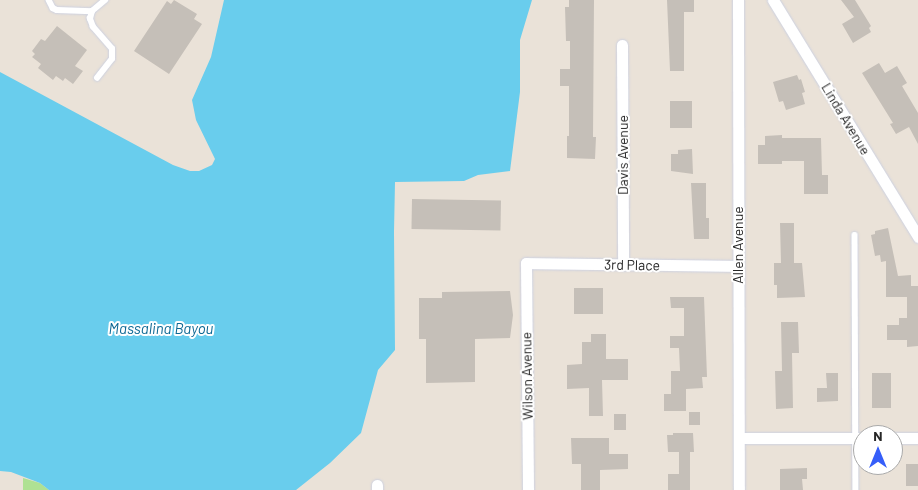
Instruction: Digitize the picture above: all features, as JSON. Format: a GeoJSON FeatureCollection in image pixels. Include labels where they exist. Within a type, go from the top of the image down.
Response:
{"type":"FeatureCollection","features":[{"type":"Feature","properties":{"kind":"street","name":"Allen Avenue"},"geometry":{"type":"LineString","coordinates":[[738,0],[739,490]]}},
{"type":"Feature","properties":{"kind":"street","name":"Linda Avenue"},"geometry":{"type":"LineString","coordinates":[[773,0],[918,237]]}},
{"type":"Feature","properties":{"kind":"street","name":"Davis Avenue"},"geometry":{"type":"LineString","coordinates":[[622,45],[623,264]]}},
{"type":"Feature","properties":{"kind":"street","name":"3rd Place"},"geometry":{"type":"LineString","coordinates":[[526,263],[738,266]]}},
{"type":"Feature","properties":{"kind":"street","name":"Wilson Avenue"},"geometry":{"type":"LineString","coordinates":[[526,263],[528,490]]}},
{"type":"Feature","properties":{"kind":"street"},"geometry":{"type":"LineString","coordinates":[[739,438],[853,438]]}},
{"type":"Feature","properties":{"kind":"street"},"geometry":{"type":"LineString","coordinates":[[903,438],[918,438]]}},
{"type":"Feature","properties":{"kind":"lane"},"geometry":{"type":"LineString","coordinates":[[48,0],[53,8],[57,10],[92,11]]}},
{"type":"Feature","properties":{"kind":"lane"},"geometry":{"type":"LineString","coordinates":[[98,78],[112,59],[112,52],[109,45],[93,27],[90,19],[92,11],[105,0]]}},
{"type":"Feature","properties":{"kind":"lane"},"geometry":{"type":"LineString","coordinates":[[855,235],[859,425]]}},
{"type":"Feature","properties":{"kind":"lane"},"geometry":{"type":"LineString","coordinates":[[856,490],[857,475]]}},
{"type":"Feature","properties":{"kind":"green space"},"geometry":{"type":"Polygon","coordinates":[[[23,478],[40,483],[49,490],[23,490],[23,478]]]}},
{"type":"Feature","properties":{"kind":"water","name":"Massalina Bayou"},"geometry":{"type":"Polygon","coordinates":[[[224,0],[532,0],[520,40],[520,92],[510,171],[478,175],[464,181],[395,182],[395,350],[378,370],[361,433],[330,463],[296,490],[49,490],[40,483],[11,472],[0,471],[0,72],[173,165],[190,171],[199,171],[212,165],[215,159],[196,120],[192,100],[211,57],[224,0]]]}},
{"type":"Feature","properties":{"kind":"building"},"geometry":{"type":"Polygon","coordinates":[[[174,0],[197,14],[194,19],[202,24],[169,74],[134,51],[167,1],[171,4],[174,0]]]}},
{"type":"Feature","properties":{"kind":"building"},"geometry":{"type":"Polygon","coordinates":[[[569,0],[594,0],[593,137],[596,137],[595,159],[567,158],[569,86],[560,86],[560,69],[570,69],[570,41],[566,41],[565,7],[569,7],[569,0]]]}},
{"type":"Feature","properties":{"kind":"building"},"geometry":{"type":"Polygon","coordinates":[[[667,0],[694,0],[694,12],[684,12],[684,71],[670,71],[667,0]]]}},
{"type":"Feature","properties":{"kind":"building"},"geometry":{"type":"Polygon","coordinates":[[[841,0],[855,0],[871,26],[869,28],[871,32],[853,43],[842,24],[854,17],[841,0]]]}},
{"type":"Feature","properties":{"kind":"building"},"geometry":{"type":"Polygon","coordinates":[[[57,26],[87,50],[75,66],[83,71],[73,84],[65,78],[63,81],[56,76],[53,80],[38,68],[41,64],[32,57],[35,54],[32,51],[41,39],[45,41],[57,26]]]}},
{"type":"Feature","properties":{"kind":"building"},"geometry":{"type":"Polygon","coordinates":[[[879,63],[885,73],[897,66],[907,83],[902,86],[918,113],[918,144],[909,127],[896,134],[890,124],[893,123],[862,73],[879,63]]]}},
{"type":"Feature","properties":{"kind":"building"},"geometry":{"type":"Polygon","coordinates":[[[797,75],[799,80],[801,79],[805,92],[802,93],[805,104],[786,110],[783,101],[779,102],[773,82],[797,75]]]}},
{"type":"Feature","properties":{"kind":"building"},"geometry":{"type":"Polygon","coordinates":[[[670,101],[692,101],[692,128],[670,128],[670,101]]]}},
{"type":"Feature","properties":{"kind":"building"},"geometry":{"type":"Polygon","coordinates":[[[782,135],[782,138],[821,138],[822,175],[828,175],[828,194],[804,194],[804,161],[782,161],[782,164],[758,164],[758,145],[765,145],[765,136],[782,135]]]}},
{"type":"Feature","properties":{"kind":"building"},"geometry":{"type":"Polygon","coordinates":[[[692,149],[693,174],[671,171],[671,154],[678,154],[678,150],[692,149]]]}},
{"type":"Feature","properties":{"kind":"building"},"geometry":{"type":"Polygon","coordinates":[[[691,183],[706,183],[706,218],[709,218],[709,239],[694,239],[691,183]]]}},
{"type":"Feature","properties":{"kind":"building"},"geometry":{"type":"Polygon","coordinates":[[[412,199],[501,201],[500,231],[411,229],[412,199]]]}},
{"type":"Feature","properties":{"kind":"building"},"geometry":{"type":"Polygon","coordinates":[[[780,223],[794,223],[794,263],[802,263],[805,297],[777,298],[777,285],[774,285],[774,263],[781,263],[780,223]]]}},
{"type":"Feature","properties":{"kind":"building"},"geometry":{"type":"Polygon","coordinates":[[[888,228],[898,276],[911,275],[911,286],[918,286],[918,346],[907,347],[907,340],[887,340],[887,325],[899,325],[899,318],[907,318],[907,297],[886,297],[886,261],[881,262],[880,255],[875,256],[871,235],[875,234],[875,231],[888,228]]]}},
{"type":"Feature","properties":{"kind":"building"},"geometry":{"type":"Polygon","coordinates":[[[574,288],[603,288],[603,314],[574,314],[574,288]]]}},
{"type":"Feature","properties":{"kind":"building"},"geometry":{"type":"Polygon","coordinates":[[[510,291],[513,315],[510,338],[475,339],[475,382],[426,383],[426,339],[419,339],[419,298],[442,298],[442,292],[510,291]]]}},
{"type":"Feature","properties":{"kind":"building"},"geometry":{"type":"Polygon","coordinates":[[[670,297],[704,297],[707,377],[702,377],[703,388],[686,389],[686,411],[664,411],[664,394],[671,394],[671,371],[680,371],[679,348],[670,348],[670,336],[684,336],[684,308],[671,308],[670,297]]]}},
{"type":"Feature","properties":{"kind":"building"},"geometry":{"type":"Polygon","coordinates":[[[781,322],[798,322],[799,353],[792,353],[793,408],[776,409],[775,371],[782,371],[781,322]]]}},
{"type":"Feature","properties":{"kind":"building"},"geometry":{"type":"Polygon","coordinates":[[[591,334],[606,334],[606,359],[628,359],[628,380],[602,380],[603,416],[589,416],[589,388],[567,389],[567,365],[582,364],[582,342],[591,342],[591,334]]]}},
{"type":"Feature","properties":{"kind":"building"},"geometry":{"type":"Polygon","coordinates":[[[826,373],[838,373],[838,401],[817,402],[817,388],[827,388],[826,373]]]}},
{"type":"Feature","properties":{"kind":"building"},"geometry":{"type":"Polygon","coordinates":[[[872,373],[891,373],[891,408],[872,408],[872,373]]]}},
{"type":"Feature","properties":{"kind":"building"},"geometry":{"type":"Polygon","coordinates":[[[689,412],[700,412],[700,425],[689,425],[689,412]]]}},
{"type":"Feature","properties":{"kind":"building"},"geometry":{"type":"Polygon","coordinates":[[[614,414],[626,414],[626,430],[614,430],[614,414]]]}},
{"type":"Feature","properties":{"kind":"building"},"geometry":{"type":"Polygon","coordinates":[[[673,433],[693,433],[694,452],[690,452],[690,490],[668,490],[668,474],[679,474],[679,452],[668,452],[667,435],[673,435],[673,433]]]}},
{"type":"Feature","properties":{"kind":"building"},"geometry":{"type":"Polygon","coordinates":[[[571,438],[609,438],[609,454],[628,454],[628,469],[600,470],[600,490],[581,490],[581,464],[572,464],[571,438]]]}},
{"type":"Feature","properties":{"kind":"building"},"geometry":{"type":"Polygon","coordinates":[[[906,464],[918,464],[918,486],[906,486],[906,464]]]}},
{"type":"Feature","properties":{"kind":"building"},"geometry":{"type":"Polygon","coordinates":[[[807,468],[807,479],[802,479],[803,490],[780,490],[780,469],[807,468]]]}}]}
